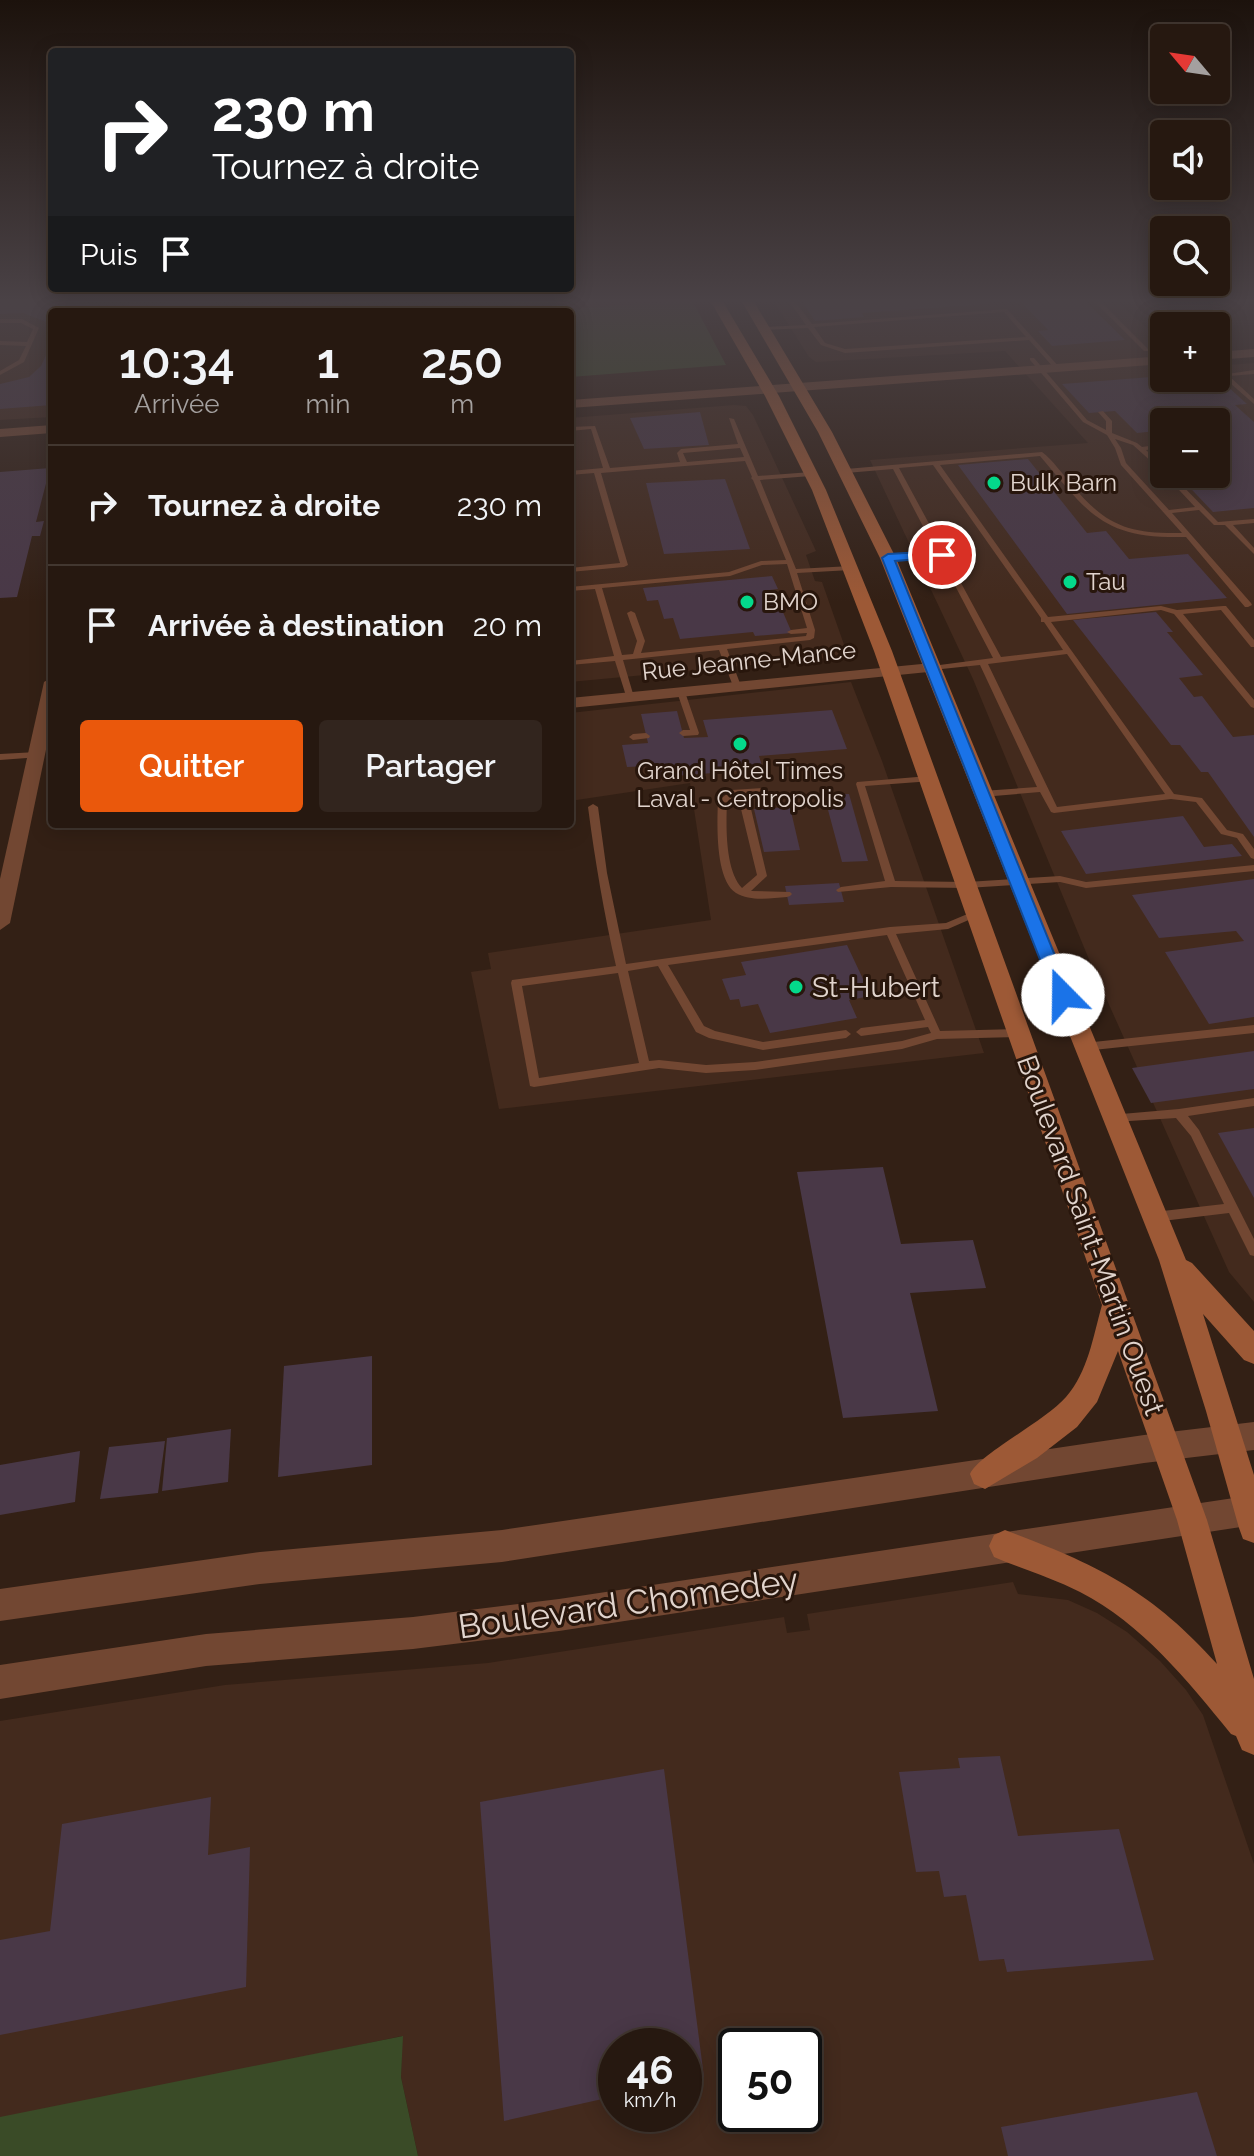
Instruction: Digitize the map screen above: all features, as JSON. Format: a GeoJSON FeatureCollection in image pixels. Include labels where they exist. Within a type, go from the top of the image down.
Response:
{"type":"FeatureCollection","features":[{"type":"Feature","properties":{"kind":"main road","name":"Boulevard Saint-Martin Ouest"},"geometry":{"type":"LineString","coordinates":[[774,401],[811,474],[851,568],[929,779],[1192,1520],[1252,1734]]}},
{"type":"Feature","properties":{"kind":"main road","name":"Boulevard Saint-Martin Ouest"},"geometry":{"type":"LineString","coordinates":[[807,401],[888,558],[1172,1260],[1242,1438],[1252,1516]]}},
{"type":"Feature","properties":{"kind":"main road"},"geometry":{"type":"LineString","coordinates":[[1172,1260],[1254,1351]]}},
{"type":"Feature","properties":{"kind":"main road"},"geometry":{"type":"LineString","coordinates":[[985,1474],[1044,1434],[1078,1404],[1097,1368],[1116,1303]]}},
{"type":"Feature","properties":{"kind":"main road"},"geometry":{"type":"LineString","coordinates":[[1005,1546],[1064,1568],[1129,1604],[1191,1662],[1252,1734]]}},
{"type":"Feature","properties":{"kind":"street"},"geometry":{"type":"LineString","coordinates":[[574,404],[600,401]]}},
{"type":"Feature","properties":{"kind":"street"},"geometry":{"type":"LineString","coordinates":[[0,433],[48,429]]}},
{"type":"Feature","properties":{"kind":"street"},"geometry":{"type":"LineString","coordinates":[[0,448],[48,444]]}},
{"type":"Feature","properties":{"kind":"street","name":"Rue Jeanne-Mance"},"geometry":{"type":"LineString","coordinates":[[574,703],[932,668]]}},
{"type":"Feature","properties":{"kind":"street"},"geometry":{"type":"LineString","coordinates":[[0,923],[44,754],[48,718]]}},
{"type":"Feature","properties":{"kind":"street"},"geometry":{"type":"LineString","coordinates":[[0,1605],[260,1568],[456,1552],[1242,1438]]}},
{"type":"Feature","properties":{"kind":"street","name":"Boulevard Chomedey"},"geometry":{"type":"LineString","coordinates":[[0,1682],[206,1650],[413,1633],[547,1617],[1005,1546],[1192,1520],[1252,1516]]}},
{"type":"Feature","properties":{"kind":"lane"},"geometry":{"type":"LineString","coordinates":[[1070,401],[1085,421],[1141,449],[1150,458]]}},
{"type":"Feature","properties":{"kind":"lane"},"geometry":{"type":"LineString","coordinates":[[1101,412],[1109,421],[1109,434],[1123,464],[1251,604]]}},
{"type":"Feature","properties":{"kind":"lane"},"geometry":{"type":"LineString","coordinates":[[574,663],[805,641],[810,638],[811,630],[791,566],[731,419]]}},
{"type":"Feature","properties":{"kind":"lane"},"geometry":{"type":"LineString","coordinates":[[574,429],[593,427],[607,470]]}},
{"type":"Feature","properties":{"kind":"lane"},"geometry":{"type":"LineString","coordinates":[[684,464],[680,453],[683,450],[742,446]]}},
{"type":"Feature","properties":{"kind":"lane"},"geometry":{"type":"LineString","coordinates":[[1141,449],[1150,448]]}},
{"type":"Feature","properties":{"kind":"lane"},"geometry":{"type":"LineString","coordinates":[[846,471],[1042,454],[1093,512],[1109,525],[1144,537],[1188,535]]}},
{"type":"Feature","properties":{"kind":"lane"},"geometry":{"type":"LineString","coordinates":[[603,458],[612,457]]}},
{"type":"Feature","properties":{"kind":"lane"},"geometry":{"type":"LineString","coordinates":[[574,473],[748,459]]}},
{"type":"Feature","properties":{"kind":"lane"},"geometry":{"type":"LineString","coordinates":[[935,463],[1171,796]]}},
{"type":"Feature","properties":{"kind":"lane"},"geometry":{"type":"LineString","coordinates":[[895,467],[998,660]]}},
{"type":"Feature","properties":{"kind":"lane"},"geometry":{"type":"LineString","coordinates":[[574,570],[624,565],[597,471]]}},
{"type":"Feature","properties":{"kind":"lane"},"geometry":{"type":"LineString","coordinates":[[754,478],[811,474]]}},
{"type":"Feature","properties":{"kind":"lane"},"geometry":{"type":"LineString","coordinates":[[1180,488],[1216,524],[1254,521]]}},
{"type":"Feature","properties":{"kind":"lane"},"geometry":{"type":"LineString","coordinates":[[1166,512],[1201,508]]}},
{"type":"Feature","properties":{"kind":"lane"},"geometry":{"type":"LineString","coordinates":[[1227,523],[1254,552]]}},
{"type":"Feature","properties":{"kind":"lane"},"geometry":{"type":"LineString","coordinates":[[888,558],[942,555]]}},
{"type":"Feature","properties":{"kind":"lane"},"geometry":{"type":"LineString","coordinates":[[574,589],[730,574],[761,563],[851,568]]}},
{"type":"Feature","properties":{"kind":"lane"},"geometry":{"type":"LineString","coordinates":[[598,587],[630,697]]}},
{"type":"Feature","properties":{"kind":"lane"},"geometry":{"type":"LineString","coordinates":[[1044,620],[1161,608],[1177,612],[1251,604]]}},
{"type":"Feature","properties":{"kind":"lane"},"geometry":{"type":"LineString","coordinates":[[1223,608],[1254,645]]}},
{"type":"Feature","properties":{"kind":"lane"},"geometry":{"type":"LineString","coordinates":[[1177,612],[1254,705]]}},
{"type":"Feature","properties":{"kind":"lane"},"geometry":{"type":"LineString","coordinates":[[631,613],[641,643],[636,657]]}},
{"type":"Feature","properties":{"kind":"lane"},"geometry":{"type":"LineString","coordinates":[[791,632],[811,630]]}},
{"type":"Feature","properties":{"kind":"lane"},"geometry":{"type":"LineString","coordinates":[[723,649],[737,686]]}},
{"type":"Feature","properties":{"kind":"lane"},"geometry":{"type":"LineString","coordinates":[[932,668],[1067,652]]}},
{"type":"Feature","properties":{"kind":"lane"},"geometry":{"type":"LineString","coordinates":[[983,662],[1054,810],[1171,796],[1199,800],[1224,832],[1240,836],[1254,856]]}},
{"type":"Feature","properties":{"kind":"lane"},"geometry":{"type":"LineString","coordinates":[[681,692],[695,733],[683,733]]}},
{"type":"Feature","properties":{"kind":"lane"},"geometry":{"type":"LineString","coordinates":[[633,737],[646,736]]}},
{"type":"Feature","properties":{"kind":"lane"},"geometry":{"type":"LineString","coordinates":[[0,757],[44,754]]}},
{"type":"Feature","properties":{"kind":"lane"},"geometry":{"type":"LineString","coordinates":[[891,884],[860,784],[929,779]]}},
{"type":"Feature","properties":{"kind":"lane"},"geometry":{"type":"LineString","coordinates":[[982,794],[1043,789]]}},
{"type":"Feature","properties":{"kind":"lane"},"geometry":{"type":"LineString","coordinates":[[743,892],[760,879],[762,870],[746,809],[748,800],[763,791],[735,792],[723,801],[723,842],[731,880],[743,892],[787,894]]}},
{"type":"Feature","properties":{"kind":"lane"},"geometry":{"type":"LineString","coordinates":[[593,807],[602,875],[645,1066]]}},
{"type":"Feature","properties":{"kind":"lane"},"geometry":{"type":"LineString","coordinates":[[841,890],[891,884],[967,885],[1060,879],[1086,885],[1254,868]]}},
{"type":"Feature","properties":{"kind":"lane"},"geometry":{"type":"LineString","coordinates":[[977,913],[948,926],[890,931],[516,983],[534,1083],[659,1064],[706,1069],[751,1067],[902,1045],[937,1035],[1019,1033]]}},
{"type":"Feature","properties":{"kind":"lane"},"geometry":{"type":"LineString","coordinates":[[890,931],[937,1035]]}},
{"type":"Feature","properties":{"kind":"lane"},"geometry":{"type":"LineString","coordinates":[[661,962],[700,1029],[713,1035],[763,1046],[846,1034]]}},
{"type":"Feature","properties":{"kind":"lane"},"geometry":{"type":"LineString","coordinates":[[861,1032],[931,1023]]}},
{"type":"Feature","properties":{"kind":"lane"},"geometry":{"type":"LineString","coordinates":[[1084,1047],[1254,1029]]}},
{"type":"Feature","properties":{"kind":"lane"},"geometry":{"type":"LineString","coordinates":[[1112,1118],[1179,1113],[1254,1102]]}},
{"type":"Feature","properties":{"kind":"lane"},"geometry":{"type":"LineString","coordinates":[[1179,1113],[1195,1133],[1254,1251]]}},
{"type":"Feature","properties":{"kind":"lane"},"geometry":{"type":"LineString","coordinates":[[1154,1217],[1233,1208]]}},
{"type":"Feature","properties":{"kind":"shaded area"},"geometry":{"type":"Polygon","coordinates":[[[0,401],[48,401],[48,417],[0,420],[0,401]]]}},
{"type":"Feature","properties":{"kind":"shaded area"},"geometry":{"type":"Polygon","coordinates":[[[1050,401],[1254,401],[1254,1302],[1229,1272],[1093,969],[973,679],[870,460],[1088,443],[1050,401]]]}},
{"type":"Feature","properties":{"kind":"shaded area"},"geometry":{"type":"Polygon","coordinates":[[[746,406],[816,551],[806,555],[815,581],[822,582],[848,656],[574,682],[574,418],[746,406]]]}},
{"type":"Feature","properties":{"kind":"shaded area"},"geometry":{"type":"Polygon","coordinates":[[[851,682],[882,761],[984,1053],[499,1109],[471,972],[491,969],[488,953],[711,920],[690,783],[574,800],[574,713],[851,682]]]}},
{"type":"Feature","properties":{"kind":"shaded area"},"geometry":{"type":"Polygon","coordinates":[[[1013,1582],[1018,1594],[1068,1600],[1097,1613],[1127,1632],[1160,1661],[1186,1690],[1203,1715],[1254,1864],[1254,2156],[418,2156],[401,2077],[402,2036],[0,2121],[0,1721],[225,1685],[488,1663],[784,1617],[787,1633],[810,1630],[807,1614],[1013,1582]]]}},
{"type":"Feature","properties":{"kind":"green space"},"geometry":{"type":"Polygon","coordinates":[[[403,2036],[401,2077],[418,2156],[0,2156],[0,2117],[403,2036]]]}},
{"type":"Feature","properties":{"kind":"building"},"geometry":{"type":"Polygon","coordinates":[[[0,401],[48,401],[48,405],[0,409],[0,401]]]}},
{"type":"Feature","properties":{"kind":"building"},"geometry":{"type":"Polygon","coordinates":[[[1077,401],[1243,401],[1247,404],[1235,405],[1254,422],[1254,508],[1213,512],[1190,488],[1230,488],[1230,408],[1150,408],[1150,432],[1137,433],[1115,411],[1089,413],[1077,401]]]}},
{"type":"Feature","properties":{"kind":"building"},"geometry":{"type":"Polygon","coordinates":[[[700,412],[709,445],[644,449],[630,418],[700,412]]]}},
{"type":"Feature","properties":{"kind":"building"},"geometry":{"type":"Polygon","coordinates":[[[1028,459],[1087,533],[1106,531],[1129,559],[1188,554],[1227,598],[1067,614],[958,465],[1028,459]]]}},
{"type":"Feature","properties":{"kind":"building"},"geometry":{"type":"Polygon","coordinates":[[[48,468],[36,522],[44,521],[40,536],[32,536],[17,597],[0,598],[0,472],[48,468]]]}},
{"type":"Feature","properties":{"kind":"building"},"geometry":{"type":"Polygon","coordinates":[[[725,479],[750,549],[664,554],[646,483],[725,479]]]}},
{"type":"Feature","properties":{"kind":"building"},"geometry":{"type":"Polygon","coordinates":[[[772,576],[778,589],[770,590],[776,596],[792,633],[755,636],[753,632],[680,639],[673,618],[664,619],[658,600],[647,601],[643,588],[772,576]]]}},
{"type":"Feature","properties":{"kind":"building"},"geometry":{"type":"Polygon","coordinates":[[[1156,612],[1173,632],[1167,632],[1203,675],[1179,678],[1194,697],[1202,696],[1233,737],[1254,735],[1254,837],[1208,772],[1201,772],[1180,745],[1171,745],[1073,620],[1156,612]]]}},
{"type":"Feature","properties":{"kind":"building","name":"Grand Hôtel Times Laval - Centropolis"},"geometry":{"type":"Polygon","coordinates":[[[832,710],[847,749],[759,756],[763,769],[650,778],[648,766],[627,767],[622,745],[648,743],[641,714],[677,711],[684,738],[708,737],[703,720],[832,710]]]}},
{"type":"Feature","properties":{"kind":"building"},"geometry":{"type":"Polygon","coordinates":[[[849,794],[868,861],[842,862],[824,795],[849,794]]]}},
{"type":"Feature","properties":{"kind":"building"},"geometry":{"type":"Polygon","coordinates":[[[790,807],[800,850],[764,852],[754,809],[790,807]]]}},
{"type":"Feature","properties":{"kind":"building"},"geometry":{"type":"Polygon","coordinates":[[[1183,816],[1204,847],[1232,844],[1242,856],[1086,874],[1061,831],[1183,816]]]}},
{"type":"Feature","properties":{"kind":"building"},"geometry":{"type":"Polygon","coordinates":[[[1254,879],[1254,1017],[1209,1024],[1165,952],[1244,941],[1236,931],[1159,938],[1132,895],[1254,879]]]}},
{"type":"Feature","properties":{"kind":"building"},"geometry":{"type":"Polygon","coordinates":[[[839,883],[844,902],[789,905],[785,886],[839,883]]]}},
{"type":"Feature","properties":{"kind":"building","name":"St-Hubert"},"geometry":{"type":"Polygon","coordinates":[[[847,945],[871,996],[849,1000],[857,1018],[770,1033],[758,1004],[741,1007],[739,999],[730,1000],[722,979],[746,975],[741,962],[847,945]]]}},
{"type":"Feature","properties":{"kind":"building"},"geometry":{"type":"Polygon","coordinates":[[[1254,1051],[1254,1089],[1151,1103],[1132,1068],[1254,1051]]]}},
{"type":"Feature","properties":{"kind":"building"},"geometry":{"type":"Polygon","coordinates":[[[1254,1128],[1254,1198],[1218,1133],[1254,1128]]]}},
{"type":"Feature","properties":{"kind":"building"},"geometry":{"type":"Polygon","coordinates":[[[883,1167],[901,1244],[973,1240],[986,1288],[910,1293],[938,1411],[843,1418],[797,1172],[883,1167]]]}},
{"type":"Feature","properties":{"kind":"building"},"geometry":{"type":"Polygon","coordinates":[[[372,1356],[372,1465],[278,1477],[284,1366],[372,1356]]]}},
{"type":"Feature","properties":{"kind":"building"},"geometry":{"type":"Polygon","coordinates":[[[231,1429],[228,1482],[162,1491],[167,1438],[231,1429]]]}},
{"type":"Feature","properties":{"kind":"building"},"geometry":{"type":"Polygon","coordinates":[[[165,1441],[158,1493],[100,1499],[109,1447],[165,1441]]]}},
{"type":"Feature","properties":{"kind":"building"},"geometry":{"type":"Polygon","coordinates":[[[80,1451],[75,1502],[0,1515],[0,1465],[80,1451]]]}},
{"type":"Feature","properties":{"kind":"building"},"geometry":{"type":"Polygon","coordinates":[[[1000,1756],[1018,1836],[1119,1829],[1154,1960],[1007,1972],[1004,1959],[979,1961],[966,1895],[944,1897],[939,1871],[916,1872],[899,1772],[960,1768],[958,1758],[1000,1756]]]}},
{"type":"Feature","properties":{"kind":"building"},"geometry":{"type":"Polygon","coordinates":[[[664,1769],[698,2028],[598,2028],[598,2100],[504,2121],[480,1802],[664,1769]]]}},
{"type":"Feature","properties":{"kind":"building"},"geometry":{"type":"Polygon","coordinates":[[[211,1797],[208,1855],[250,1847],[246,1987],[0,2035],[0,1940],[50,1931],[62,1824],[211,1797]]]}},
{"type":"Feature","properties":{"kind":"building"},"geometry":{"type":"Polygon","coordinates":[[[1197,2092],[1217,2156],[1008,2156],[1001,2127],[1197,2092]]]}},
{"type":"Feature","properties":{"kind":"place","name":"Bulk Barn"},"geometry":{"type":"Point","coordinates":[994,483]}},
{"type":"Feature","properties":{"kind":"place","name":"Tau"},"geometry":{"type":"Point","coordinates":[1070,582]}},
{"type":"Feature","properties":{"kind":"place","name":"BMO"},"geometry":{"type":"Point","coordinates":[747,602]}},
{"type":"Feature","properties":{"kind":"place","name":"Grand Hôtel Times Laval - Centropolis"},"geometry":{"type":"Point","coordinates":[740,744]}},
{"type":"Feature","properties":{"kind":"place","name":"St-Hubert"},"geometry":{"type":"Point","coordinates":[796,987]}},
{"type":"Feature","properties":{"kind":"route"},"geometry":{"type":"LineString","coordinates":[[942,555],[888,558],[1063,995]]}}]}
